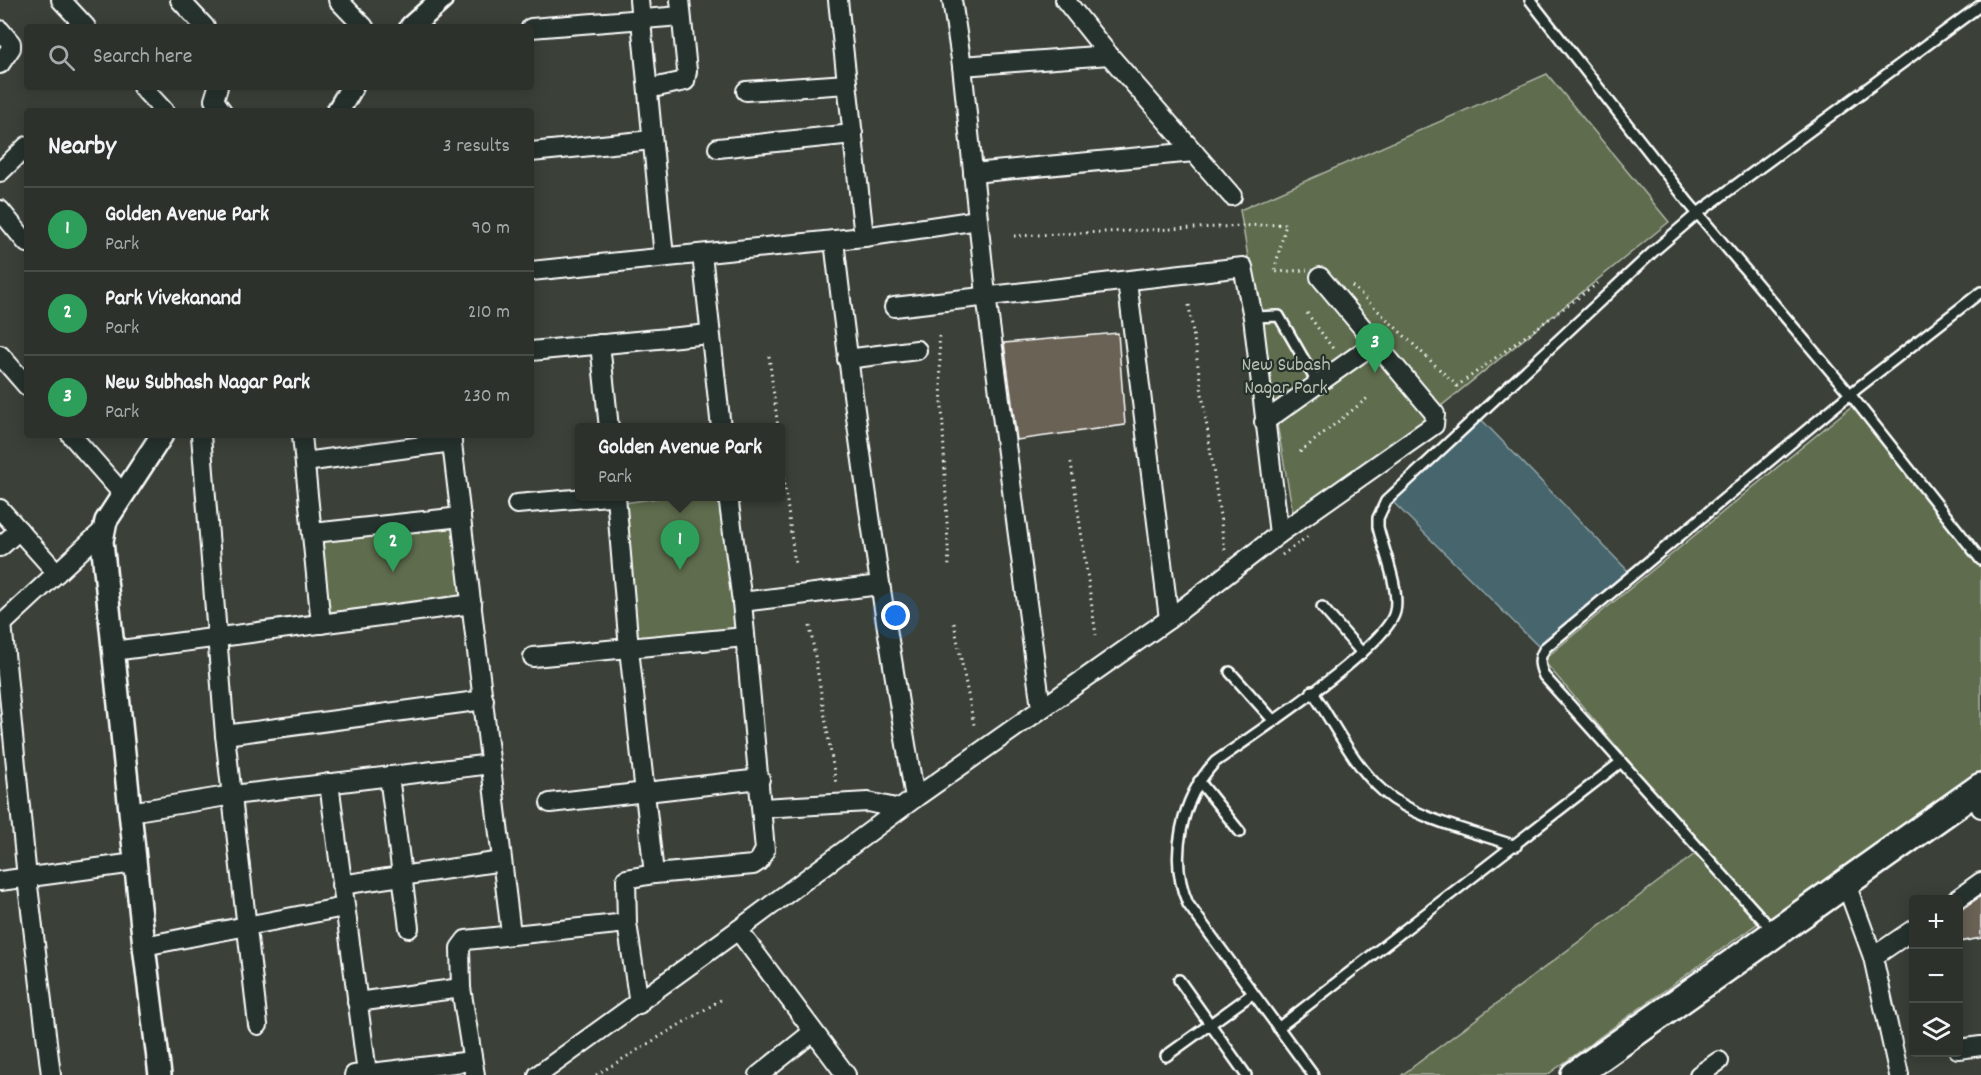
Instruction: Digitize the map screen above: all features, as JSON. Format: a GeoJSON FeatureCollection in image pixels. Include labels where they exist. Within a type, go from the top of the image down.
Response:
{"type":"FeatureCollection","features":[{"type":"Feature","properties":{"kind":"main road"},"geometry":{"type":"LineString","coordinates":[[1575,1075],[1845,881],[1980,795]]}},
{"type":"Feature","properties":{"kind":"street"},"geometry":{"type":"LineString","coordinates":[[61,0],[83,24]]}},
{"type":"Feature","properties":{"kind":"street"},"geometry":{"type":"LineString","coordinates":[[180,0],[202,24]]}},
{"type":"Feature","properties":{"kind":"street"},"geometry":{"type":"LineString","coordinates":[[339,0],[361,24]]}},
{"type":"Feature","properties":{"kind":"street"},"geometry":{"type":"LineString","coordinates":[[414,24],[441,0]]}},
{"type":"Feature","properties":{"kind":"street"},"geometry":{"type":"LineString","coordinates":[[639,0],[664,258]]}},
{"type":"Feature","properties":{"kind":"street"},"geometry":{"type":"LineString","coordinates":[[838,0],[864,237]]}},
{"type":"Feature","properties":{"kind":"street"},"geometry":{"type":"LineString","coordinates":[[952,0],[962,66],[986,295],[1041,708]]}},
{"type":"Feature","properties":{"kind":"street"},"geometry":{"type":"LineString","coordinates":[[1065,0],[1109,55],[1232,196]]}},
{"type":"Feature","properties":{"kind":"street"},"geometry":{"type":"LineString","coordinates":[[534,28],[641,20],[681,8],[685,81],[648,89]]}},
{"type":"Feature","properties":{"kind":"street"},"geometry":{"type":"LineString","coordinates":[[0,30],[11,43],[11,48],[0,64]]}},
{"type":"Feature","properties":{"kind":"street"},"geometry":{"type":"LineString","coordinates":[[962,66],[1109,55]]}},
{"type":"Feature","properties":{"kind":"street"},"geometry":{"type":"LineString","coordinates":[[747,91],[847,84]]}},
{"type":"Feature","properties":{"kind":"street"},"geometry":{"type":"LineString","coordinates":[[145,90],[161,108]]}},
{"type":"Feature","properties":{"kind":"street"},"geometry":{"type":"LineString","coordinates":[[217,90],[214,100],[220,108]]}},
{"type":"Feature","properties":{"kind":"street"},"geometry":{"type":"LineString","coordinates":[[340,108],[350,90]]}},
{"type":"Feature","properties":{"kind":"street"},"geometry":{"type":"LineString","coordinates":[[718,148],[853,134]]}},
{"type":"Feature","properties":{"kind":"street"},"geometry":{"type":"LineString","coordinates":[[534,152],[652,140]]}},
{"type":"Feature","properties":{"kind":"street"},"geometry":{"type":"LineString","coordinates":[[0,172],[24,149]]}},
{"type":"Feature","properties":{"kind":"street"},"geometry":{"type":"LineString","coordinates":[[973,173],[1194,152]]}},
{"type":"Feature","properties":{"kind":"street"},"geometry":{"type":"LineString","coordinates":[[0,210],[24,239]]}},
{"type":"Feature","properties":{"kind":"street"},"geometry":{"type":"LineString","coordinates":[[534,271],[864,237],[978,220]]}},
{"type":"Feature","properties":{"kind":"street"},"geometry":{"type":"LineString","coordinates":[[834,240],[847,359],[880,585],[907,803]]}},
{"type":"Feature","properties":{"kind":"street"},"geometry":{"type":"LineString","coordinates":[[702,254],[720,423]]}},
{"type":"Feature","properties":{"kind":"street"},"geometry":{"type":"LineString","coordinates":[[894,307],[1240,266],[1246,271],[1253,317],[1279,534]]}},
{"type":"Feature","properties":{"kind":"street"},"geometry":{"type":"LineString","coordinates":[[538,1075],[639,1004],[907,803],[1169,619],[1279,534],[1434,425],[1435,414],[1320,277]]}},
{"type":"Feature","properties":{"kind":"street"},"geometry":{"type":"LineString","coordinates":[[1127,281],[1169,619]]}},
{"type":"Feature","properties":{"kind":"street"},"geometry":{"type":"LineString","coordinates":[[534,351],[710,334]]}},
{"type":"Feature","properties":{"kind":"street"},"geometry":{"type":"LineString","coordinates":[[1264,422],[1375,343]]}},
{"type":"Feature","properties":{"kind":"street"},"geometry":{"type":"LineString","coordinates":[[600,344],[608,423]]}},
{"type":"Feature","properties":{"kind":"street"},"geometry":{"type":"LineString","coordinates":[[847,359],[917,350]]}},
{"type":"Feature","properties":{"kind":"street"},"geometry":{"type":"LineString","coordinates":[[0,355],[7,376],[24,384]]}},
{"type":"Feature","properties":{"kind":"street"},"geometry":{"type":"LineString","coordinates":[[74,438],[122,493]]}},
{"type":"Feature","properties":{"kind":"street"},"geometry":{"type":"LineString","coordinates":[[51,1075],[27,878],[1,624],[103,530],[122,493],[160,438]]}},
{"type":"Feature","properties":{"kind":"street"},"geometry":{"type":"LineString","coordinates":[[201,438],[225,735],[258,1025]]}},
{"type":"Feature","properties":{"kind":"street"},"geometry":{"type":"LineString","coordinates":[[302,438],[321,624]]}},
{"type":"Feature","properties":{"kind":"street"},"geometry":{"type":"LineString","coordinates":[[305,462],[452,439],[511,934]]}},
{"type":"Feature","properties":{"kind":"street"},"geometry":{"type":"LineString","coordinates":[[517,504],[575,499]]}},
{"type":"Feature","properties":{"kind":"street"},"geometry":{"type":"LineString","coordinates":[[616,501],[629,648],[654,874]]}},
{"type":"Feature","properties":{"kind":"street"},"geometry":{"type":"LineString","coordinates":[[639,1004],[627,923],[626,879],[654,874],[753,865],[759,861],[765,850],[742,602],[729,501]]}},
{"type":"Feature","properties":{"kind":"street"},"geometry":{"type":"LineString","coordinates":[[0,509],[57,573]]}},
{"type":"Feature","properties":{"kind":"street"},"geometry":{"type":"LineString","coordinates":[[312,533],[461,517]]}},
{"type":"Feature","properties":{"kind":"street"},"geometry":{"type":"LineString","coordinates":[[0,547],[19,530]]}},
{"type":"Feature","properties":{"kind":"street"},"geometry":{"type":"LineString","coordinates":[[103,530],[102,556],[160,1075]]}},
{"type":"Feature","properties":{"kind":"street"},"geometry":{"type":"LineString","coordinates":[[742,602],[880,585]]}},
{"type":"Feature","properties":{"kind":"street"},"geometry":{"type":"LineString","coordinates":[[113,651],[472,604]]}},
{"type":"Feature","properties":{"kind":"street"},"geometry":{"type":"LineString","coordinates":[[533,657],[745,637]]}},
{"type":"Feature","properties":{"kind":"street"},"geometry":{"type":"LineString","coordinates":[[225,735],[484,700]]}},
{"type":"Feature","properties":{"kind":"street"},"geometry":{"type":"LineString","coordinates":[[130,812],[232,795],[491,764]]}},
{"type":"Feature","properties":{"kind":"street"},"geometry":{"type":"LineString","coordinates":[[389,776],[409,928]]}},
{"type":"Feature","properties":{"kind":"street"},"geometry":{"type":"LineString","coordinates":[[550,803],[760,779]]}},
{"type":"Feature","properties":{"kind":"street"},"geometry":{"type":"LineString","coordinates":[[329,783],[357,1002],[361,1074],[473,1068],[461,988],[462,944],[474,937],[627,923]]}},
{"type":"Feature","properties":{"kind":"street"},"geometry":{"type":"LineString","coordinates":[[762,808],[868,802],[907,803]]}},
{"type":"Feature","properties":{"kind":"street"},"geometry":{"type":"LineString","coordinates":[[341,885],[502,861]]}},
{"type":"Feature","properties":{"kind":"street"},"geometry":{"type":"LineString","coordinates":[[0,881],[135,863]]}},
{"type":"Feature","properties":{"kind":"street"},"geometry":{"type":"LineString","coordinates":[[1845,881],[1873,957],[1899,1075]]}},
{"type":"Feature","properties":{"kind":"street"},"geometry":{"type":"LineString","coordinates":[[1963,895],[1981,882]]}},
{"type":"Feature","properties":{"kind":"street"},"geometry":{"type":"LineString","coordinates":[[144,946],[344,907]]}},
{"type":"Feature","properties":{"kind":"street"},"geometry":{"type":"LineString","coordinates":[[738,930],[846,1075]]}},
{"type":"Feature","properties":{"kind":"street"},"geometry":{"type":"LineString","coordinates":[[1873,957],[1909,932]]}},
{"type":"Feature","properties":{"kind":"street"},"geometry":{"type":"LineString","coordinates":[[357,1002],[461,988]]}},
{"type":"Feature","properties":{"kind":"street"},"geometry":{"type":"LineString","coordinates":[[759,1075],[813,1032]]}},
{"type":"Feature","properties":{"kind":"street"},"geometry":{"type":"LineString","coordinates":[[1963,1048],[1981,1046]]}},
{"type":"Feature","properties":{"kind":"street"},"geometry":{"type":"LineString","coordinates":[[1699,1075],[1719,1061]]}},
{"type":"Feature","properties":{"kind":"lane"},"geometry":{"type":"LineString","coordinates":[[1530,0],[1698,213],[1850,394],[1981,560]]}},
{"type":"Feature","properties":{"kind":"lane"},"geometry":{"type":"LineString","coordinates":[[1310,1074],[1188,904],[1180,880],[1178,851],[1191,797],[1199,781],[1215,762],[1362,653],[1391,621],[1395,612],[1394,589],[1378,527],[1378,518],[1386,501],[1655,250],[1698,213],[1981,5]]}},
{"type":"Feature","properties":{"kind":"lane"},"geometry":{"type":"LineString","coordinates":[[1774,932],[1544,676],[1539,661],[1540,654],[1850,394],[1981,292]]}},
{"type":"Feature","properties":{"kind":"lane"},"geometry":{"type":"LineString","coordinates":[[1253,317],[1279,316],[1318,384]]}},
{"type":"Feature","properties":{"kind":"lane"},"geometry":{"type":"LineString","coordinates":[[1322,607],[1362,653]]}},
{"type":"Feature","properties":{"kind":"lane"},"geometry":{"type":"LineString","coordinates":[[1230,672],[1273,720]]}},
{"type":"Feature","properties":{"kind":"lane"},"geometry":{"type":"LineString","coordinates":[[1312,691],[1369,777],[1384,792],[1418,813],[1516,846]]}},
{"type":"Feature","properties":{"kind":"lane"},"geometry":{"type":"LineString","coordinates":[[1278,1028],[1622,762]]}},
{"type":"Feature","properties":{"kind":"lane"},"geometry":{"type":"LineString","coordinates":[[1199,781],[1240,832]]}},
{"type":"Feature","properties":{"kind":"lane"},"geometry":{"type":"LineString","coordinates":[[1179,980],[1246,1075]]}},
{"type":"Feature","properties":{"kind":"lane"},"geometry":{"type":"LineString","coordinates":[[1166,1056],[1252,994]]}},
{"type":"Feature","properties":{"kind":"path"},"geometry":{"type":"LineString","coordinates":[[1457,386],[1609,276]]}},
{"type":"Feature","properties":{"kind":"path"},"geometry":{"type":"LineString","coordinates":[[1189,305],[1225,550]]}},
{"type":"Feature","properties":{"kind":"path"},"geometry":{"type":"LineString","coordinates":[[1307,313],[1334,350]]}},
{"type":"Feature","properties":{"kind":"path"},"geometry":{"type":"LineString","coordinates":[[939,336],[949,569]]}},
{"type":"Feature","properties":{"kind":"path"},"geometry":{"type":"LineString","coordinates":[[769,356],[777,423]]}},
{"type":"Feature","properties":{"kind":"path"},"geometry":{"type":"LineString","coordinates":[[1300,452],[1370,396]]}},
{"type":"Feature","properties":{"kind":"path"},"geometry":{"type":"LineString","coordinates":[[1071,462],[1096,635]]}},
{"type":"Feature","properties":{"kind":"path"},"geometry":{"type":"LineString","coordinates":[[785,487],[795,564]]}},
{"type":"Feature","properties":{"kind":"path"},"geometry":{"type":"LineString","coordinates":[[954,623],[974,725]]}},
{"type":"Feature","properties":{"kind":"path"},"geometry":{"type":"LineString","coordinates":[[810,626],[836,784]]}},
{"type":"Feature","properties":{"kind":"path"},"geometry":{"type":"LineString","coordinates":[[596,1075],[724,998]]}},
{"type":"Feature","properties":{"kind":"green space","name":"New Subash Nagar Park"},"geometry":{"type":"Polygon","coordinates":[[[1547,74],[1669,222],[1295,524],[1275,413],[1270,417],[1258,316],[1240,210],[1547,74]]]}},
{"type":"Feature","properties":{"kind":"green space"},"geometry":{"type":"Polygon","coordinates":[[[1853,405],[1981,567],[1981,778],[1773,928],[1764,919],[1547,1075],[1402,1075],[1703,848],[1543,660],[1853,405]]]}},
{"type":"Feature","properties":{"kind":"green space"},"geometry":{"type":"Polygon","coordinates":[[[638,501],[727,501],[742,636],[632,647],[618,504],[638,501]]]}},
{"type":"Feature","properties":{"kind":"green space"},"geometry":{"type":"Polygon","coordinates":[[[461,528],[471,603],[324,623],[316,541],[461,528]]]}},
{"type":"Feature","properties":{"kind":"water"},"geometry":{"type":"Polygon","coordinates":[[[1476,414],[1630,573],[1538,646],[1389,498],[1476,414]]]}},
{"type":"Feature","properties":{"kind":"building"},"geometry":{"type":"Polygon","coordinates":[[[1118,333],[1125,425],[1017,440],[1004,343],[1118,333]]]}},
{"type":"Feature","properties":{"kind":"building"},"geometry":{"type":"Polygon","coordinates":[[[1981,896],[1981,938],[1963,941],[1963,908],[1981,896]]]}},
{"type":"Feature","properties":{"kind":"place","name":"New Subhash Nagar Park"},"geometry":{"type":"Point","coordinates":[1375,373]}},
{"type":"Feature","properties":{"kind":"place","name":"Golden Avenue Park"},"geometry":{"type":"Point","coordinates":[680,570]}},
{"type":"Feature","properties":{"kind":"place","name":"Park Vivekanand"},"geometry":{"type":"Point","coordinates":[393,572]}}]}
